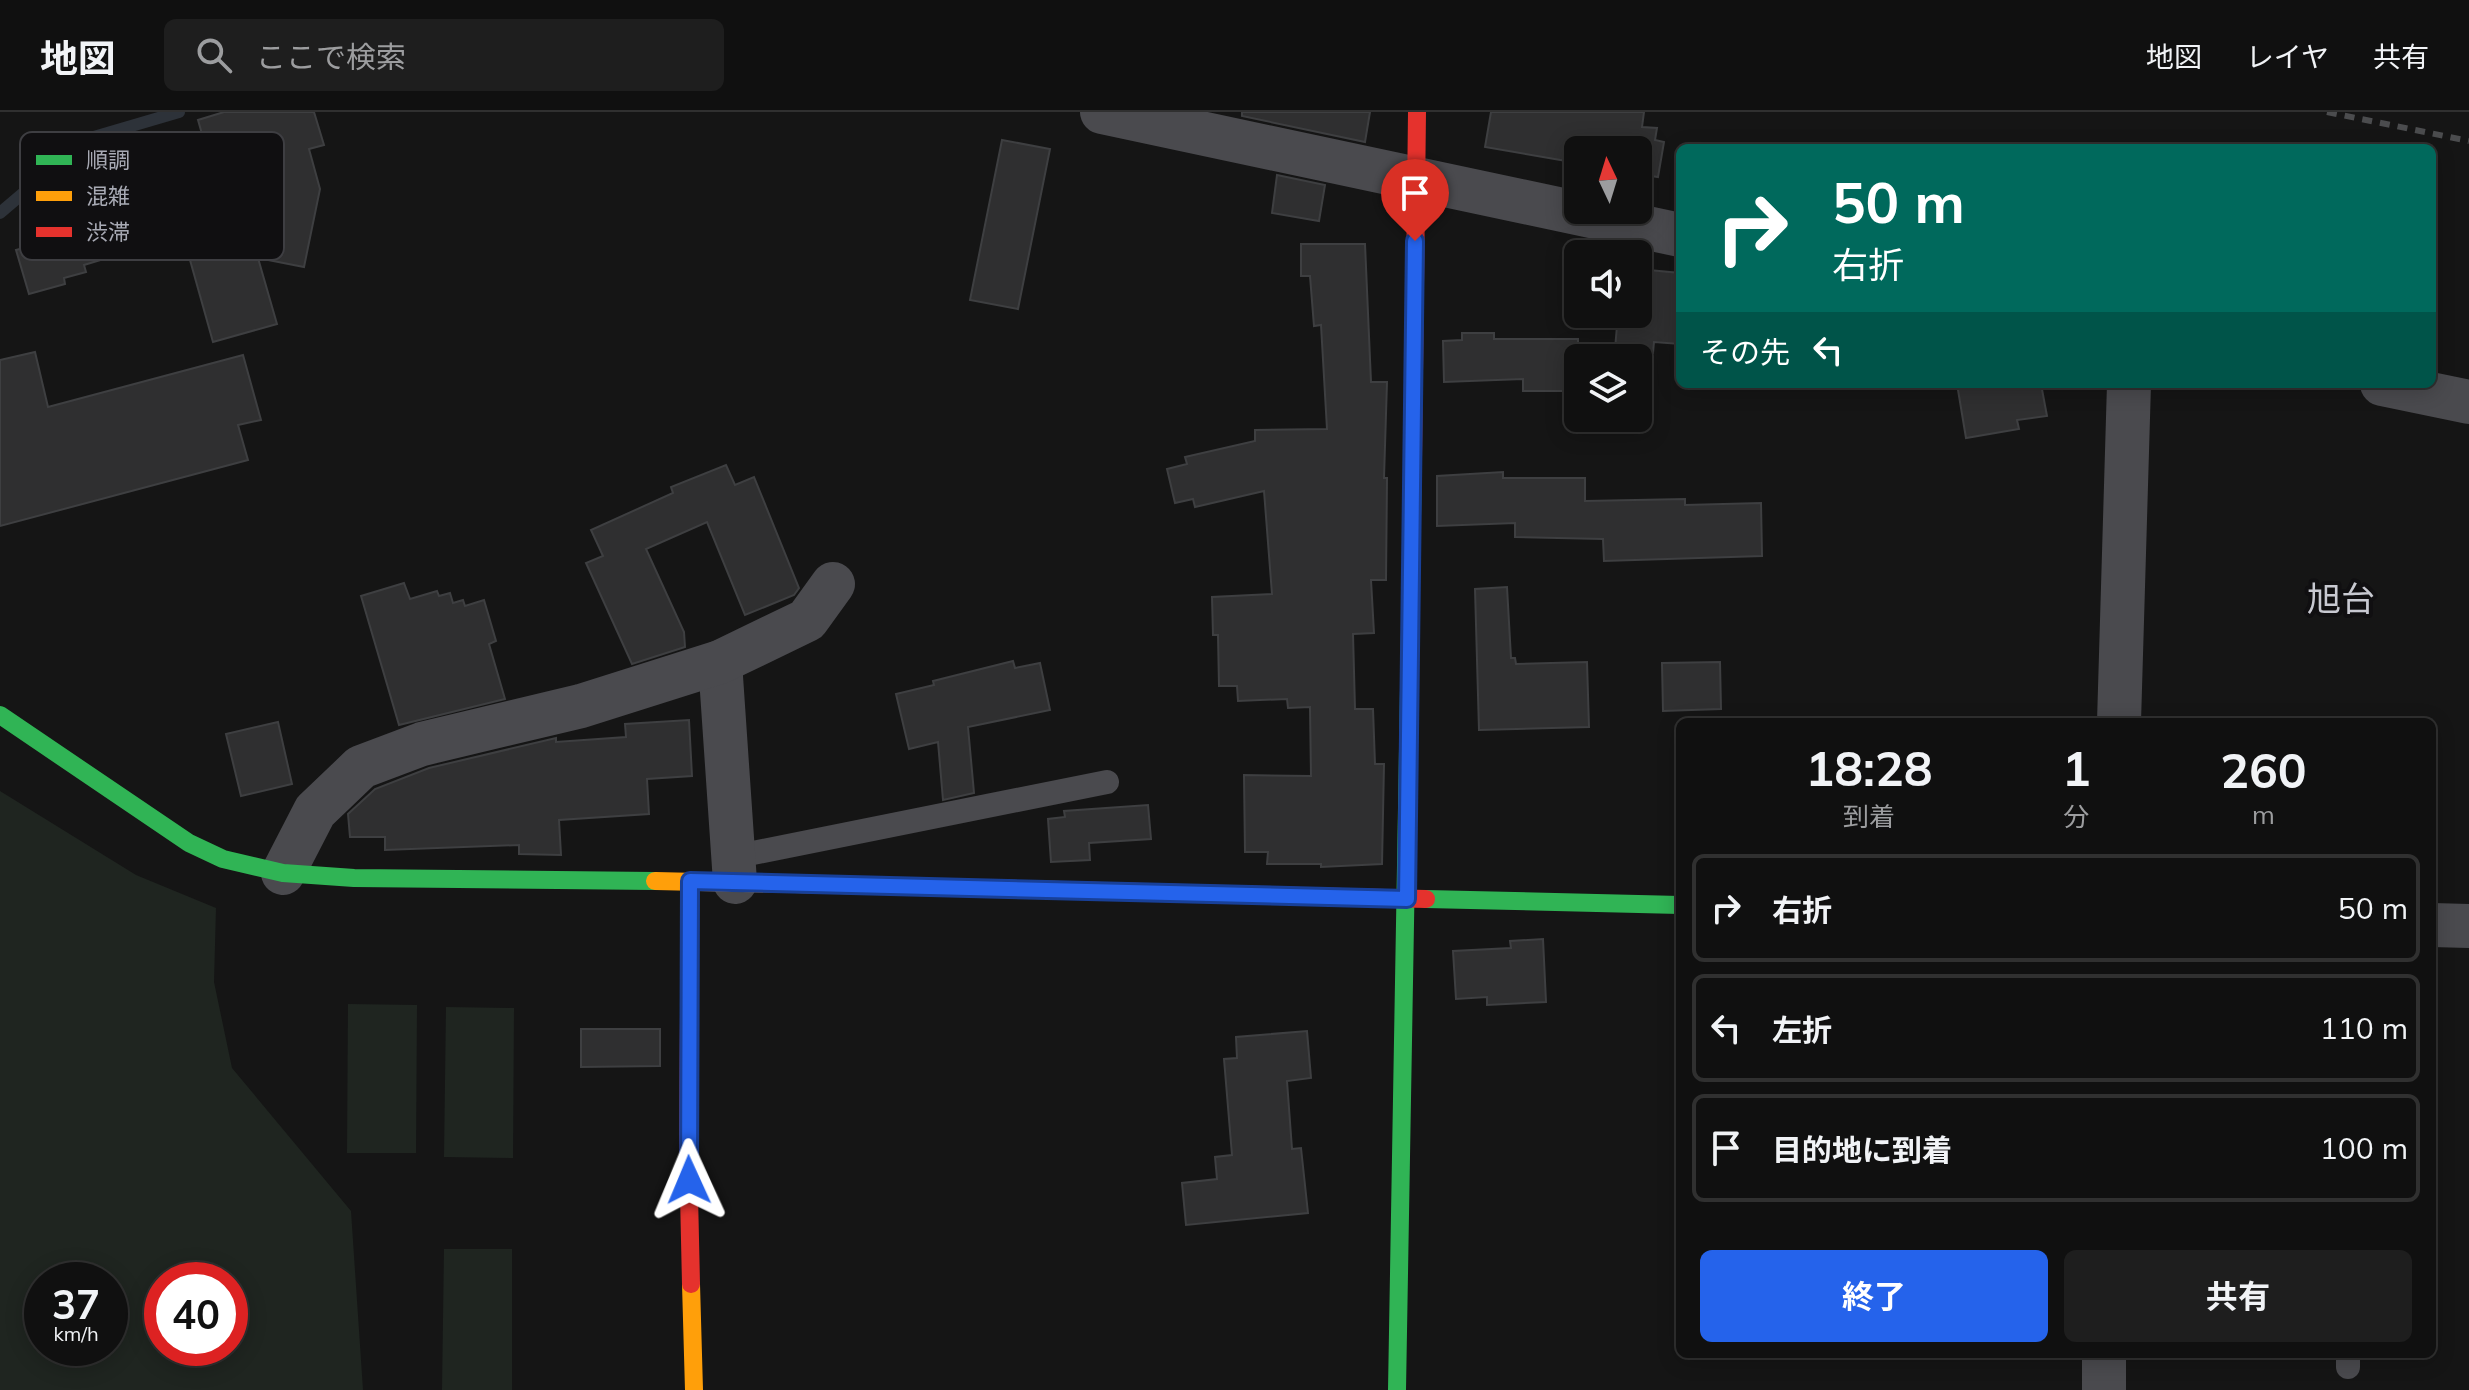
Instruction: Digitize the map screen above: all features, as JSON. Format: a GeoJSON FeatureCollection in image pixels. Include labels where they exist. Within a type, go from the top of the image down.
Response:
{"type":"FeatureCollection","features":[{"type":"Feature","properties":{"kind":"street"},"geometry":{"type":"LineString","coordinates":[[1102,112],[1676,234]]}},
{"type":"Feature","properties":{"kind":"street"},"geometry":{"type":"LineString","coordinates":[[1397,1390],[1417,112]]}},
{"type":"Feature","properties":{"kind":"street"},"geometry":{"type":"LineString","coordinates":[[2119,718],[2129,388]]}},
{"type":"Feature","properties":{"kind":"street"},"geometry":{"type":"LineString","coordinates":[[2401,388],[2469,402]]}},
{"type":"Feature","properties":{"kind":"street"},"geometry":{"type":"LineString","coordinates":[[283,873],[315,811],[361,767],[422,744],[581,706],[720,662],[807,620],[833,584]]}},
{"type":"Feature","properties":{"kind":"street"},"geometry":{"type":"LineString","coordinates":[[720,662],[734,870]]}},
{"type":"Feature","properties":{"kind":"street"},"geometry":{"type":"LineString","coordinates":[[0,715],[189,843],[223,859],[283,873],[354,878],[690,881],[734,870],[1407,899],[1676,905]]}},
{"type":"Feature","properties":{"kind":"street"},"geometry":{"type":"LineString","coordinates":[[690,881],[688,1150],[694,1390]]}},
{"type":"Feature","properties":{"kind":"street"},"geometry":{"type":"LineString","coordinates":[[2436,925],[2469,926]]}},
{"type":"Feature","properties":{"kind":"street"},"geometry":{"type":"LineString","coordinates":[[2104,1358],[2104,1390]]}},
{"type":"Feature","properties":{"kind":"lane"},"geometry":{"type":"LineString","coordinates":[[734,870],[1107,782]]}},
{"type":"Feature","properties":{"kind":"shaded area"},"geometry":{"type":"Polygon","coordinates":[[[0,791],[136,875],[216,908],[214,982],[232,1068],[351,1211],[363,1390],[0,1390],[0,791]]]}},
{"type":"Feature","properties":{"kind":"shaded area"},"geometry":{"type":"Polygon","coordinates":[[[348,1004],[417,1005],[416,1153],[347,1153],[348,1004]]]}},
{"type":"Feature","properties":{"kind":"shaded area"},"geometry":{"type":"Polygon","coordinates":[[[446,1007],[514,1008],[513,1158],[444,1157],[446,1007]]]}},
{"type":"Feature","properties":{"kind":"shaded area"},"geometry":{"type":"Polygon","coordinates":[[[444,1249],[512,1249],[512,1390],[442,1390],[444,1249]]]}},
{"type":"Feature","properties":{"kind":"building"},"geometry":{"type":"Polygon","coordinates":[[[224,112],[314,112],[324,145],[309,149],[320,189],[304,267],[268,260],[284,260],[284,132],[201,132],[198,120],[224,112]]]}},
{"type":"Feature","properties":{"kind":"building"},"geometry":{"type":"Polygon","coordinates":[[[1242,112],[1370,112],[1365,142],[1242,116],[1242,112]]]}},
{"type":"Feature","properties":{"kind":"building"},"geometry":{"type":"Polygon","coordinates":[[[1491,112],[1644,112],[1642,127],[1657,128],[1655,140],[1664,142],[1658,177],[1652,176],[1652,136],[1564,136],[1564,161],[1485,147],[1491,112]]]}},
{"type":"Feature","properties":{"kind":"building"},"geometry":{"type":"Polygon","coordinates":[[[1002,140],[1050,149],[1018,309],[970,300],[1002,140]]]}},
{"type":"Feature","properties":{"kind":"building"},"geometry":{"type":"Polygon","coordinates":[[[1277,175],[1325,185],[1319,221],[1272,213],[1277,175]]]}},
{"type":"Feature","properties":{"kind":"building"},"geometry":{"type":"Polygon","coordinates":[[[1301,244],[1365,244],[1371,382],[1387,382],[1384,478],[1387,478],[1386,580],[1371,580],[1374,633],[1353,634],[1355,709],[1373,709],[1375,764],[1384,764],[1382,864],[1321,867],[1321,864],[1267,864],[1268,852],[1245,852],[1244,775],[1311,776],[1310,707],[1288,708],[1287,699],[1238,701],[1237,686],[1219,686],[1218,635],[1213,635],[1212,597],[1272,594],[1264,491],[1195,507],[1193,499],[1175,503],[1167,469],[1187,464],[1185,457],[1255,441],[1255,430],[1327,429],[1321,325],[1314,326],[1310,276],[1301,276],[1301,244]]]}},
{"type":"Feature","properties":{"kind":"building"},"geometry":{"type":"Polygon","coordinates":[[[20,249],[20,260],[100,260],[84,265],[86,272],[64,278],[65,284],[29,294],[16,250],[20,249]]]}},
{"type":"Feature","properties":{"kind":"building"},"geometry":{"type":"Polygon","coordinates":[[[190,260],[259,260],[277,324],[213,342],[190,260]]]}},
{"type":"Feature","properties":{"kind":"building"},"geometry":{"type":"Polygon","coordinates":[[[1652,270],[1676,273],[1676,344],[1654,342],[1653,353],[1652,344],[1615,344],[1617,328],[1652,328],[1652,270]]]}},
{"type":"Feature","properties":{"kind":"building"},"geometry":{"type":"Polygon","coordinates":[[[1462,333],[1494,333],[1494,339],[1578,339],[1578,344],[1564,344],[1564,391],[1523,391],[1523,379],[1444,382],[1443,341],[1462,340],[1462,333]]]}},
{"type":"Feature","properties":{"kind":"building"},"geometry":{"type":"Polygon","coordinates":[[[35,352],[48,407],[243,355],[261,420],[238,425],[248,460],[0,526],[0,360],[35,352]]]}},
{"type":"Feature","properties":{"kind":"building"},"geometry":{"type":"Polygon","coordinates":[[[1958,388],[2042,388],[2047,416],[2017,420],[2019,429],[1966,438],[1958,388]]]}},
{"type":"Feature","properties":{"kind":"building"},"geometry":{"type":"Polygon","coordinates":[[[726,465],[735,485],[754,477],[799,588],[794,595],[745,615],[707,522],[646,549],[684,632],[685,647],[632,664],[586,563],[603,556],[591,530],[673,493],[671,487],[726,465]]]}},
{"type":"Feature","properties":{"kind":"building"},"geometry":{"type":"Polygon","coordinates":[[[1503,472],[1503,478],[1585,478],[1585,501],[1685,499],[1685,505],[1761,503],[1762,556],[1604,561],[1603,539],[1515,537],[1515,523],[1437,526],[1437,476],[1503,472]]]}},
{"type":"Feature","properties":{"kind":"building"},"geometry":{"type":"Polygon","coordinates":[[[404,583],[410,599],[437,591],[439,596],[450,593],[453,603],[463,600],[465,606],[484,600],[496,641],[489,644],[505,699],[399,725],[361,596],[404,583]]]}},
{"type":"Feature","properties":{"kind":"building"},"geometry":{"type":"Polygon","coordinates":[[[1507,587],[1511,658],[1515,658],[1516,664],[1587,662],[1589,727],[1479,730],[1475,589],[1507,587]]]}},
{"type":"Feature","properties":{"kind":"building"},"geometry":{"type":"Polygon","coordinates":[[[1013,661],[1015,668],[1040,663],[1050,710],[968,727],[974,793],[943,800],[938,742],[909,749],[896,694],[934,685],[933,681],[1013,661]]]}},
{"type":"Feature","properties":{"kind":"building"},"geometry":{"type":"Polygon","coordinates":[[[1720,662],[1721,709],[1663,711],[1662,663],[1720,662]]]}},
{"type":"Feature","properties":{"kind":"building"},"geometry":{"type":"Polygon","coordinates":[[[689,720],[692,776],[647,779],[649,814],[559,820],[561,855],[519,854],[519,845],[385,850],[385,837],[350,837],[348,814],[375,789],[429,768],[556,738],[556,742],[626,737],[625,724],[689,720]]]}},
{"type":"Feature","properties":{"kind":"building"},"geometry":{"type":"Polygon","coordinates":[[[278,722],[292,784],[241,796],[226,734],[278,722]]]}},
{"type":"Feature","properties":{"kind":"building"},"geometry":{"type":"Polygon","coordinates":[[[1148,805],[1151,839],[1089,843],[1090,860],[1051,862],[1048,819],[1065,817],[1064,811],[1148,805]]]}},
{"type":"Feature","properties":{"kind":"building"},"geometry":{"type":"Polygon","coordinates":[[[1543,939],[1546,1002],[1487,1005],[1487,997],[1456,999],[1453,951],[1511,948],[1510,941],[1543,939]]]}},
{"type":"Feature","properties":{"kind":"building"},"geometry":{"type":"Polygon","coordinates":[[[581,1029],[660,1029],[660,1066],[581,1067],[581,1029]]]}},
{"type":"Feature","properties":{"kind":"building"},"geometry":{"type":"Polygon","coordinates":[[[1307,1031],[1311,1078],[1287,1081],[1292,1149],[1301,1148],[1308,1213],[1186,1225],[1182,1183],[1217,1179],[1215,1157],[1232,1155],[1224,1059],[1237,1058],[1236,1037],[1307,1031]]]}},
{"type":"Feature","properties":{"kind":"waterway"},"geometry":{"type":"LineString","coordinates":[[111,132],[179,112]]}},
{"type":"Feature","properties":{"kind":"waterway"},"geometry":{"type":"LineString","coordinates":[[0,213],[20,196]]}},
{"type":"Feature","properties":{"kind":"railway"},"geometry":{"type":"LineString","coordinates":[[2327,112],[2469,141]]}},
{"type":"Feature","properties":{"kind":"traffic: fast"},"geometry":{"type":"LineString","coordinates":[[1397,1390],[1413,458]]}},
{"type":"Feature","properties":{"kind":"traffic: fast"},"geometry":{"type":"LineString","coordinates":[[0,715],[189,843],[223,859],[283,873],[354,878],[655,881]]}},
{"type":"Feature","properties":{"kind":"traffic: fast"},"geometry":{"type":"LineString","coordinates":[[1426,899],[1676,905]]}},
{"type":"Feature","properties":{"kind":"traffic: slow"},"geometry":{"type":"LineString","coordinates":[[655,881],[1062,890]]}},
{"type":"Feature","properties":{"kind":"traffic: slow"},"geometry":{"type":"LineString","coordinates":[[691,1284],[694,1390]]}},
{"type":"Feature","properties":{"kind":"traffic: jam"},"geometry":{"type":"LineString","coordinates":[[1413,458],[1417,112]]}},
{"type":"Feature","properties":{"kind":"traffic: jam"},"geometry":{"type":"LineString","coordinates":[[690,881],[688,1150],[691,1284]]}},
{"type":"Feature","properties":{"kind":"traffic: jam"},"geometry":{"type":"LineString","coordinates":[[1062,890],[1426,899]]}},
{"type":"Feature","properties":{"kind":"district","name":"旭台"},"geometry":{"type":"Point","coordinates":[2341,598]}},
{"type":"Feature","properties":{"kind":"route"},"geometry":{"type":"LineString","coordinates":[[689,1180],[690,881],[1407,899],[1415,241]]}}]}
